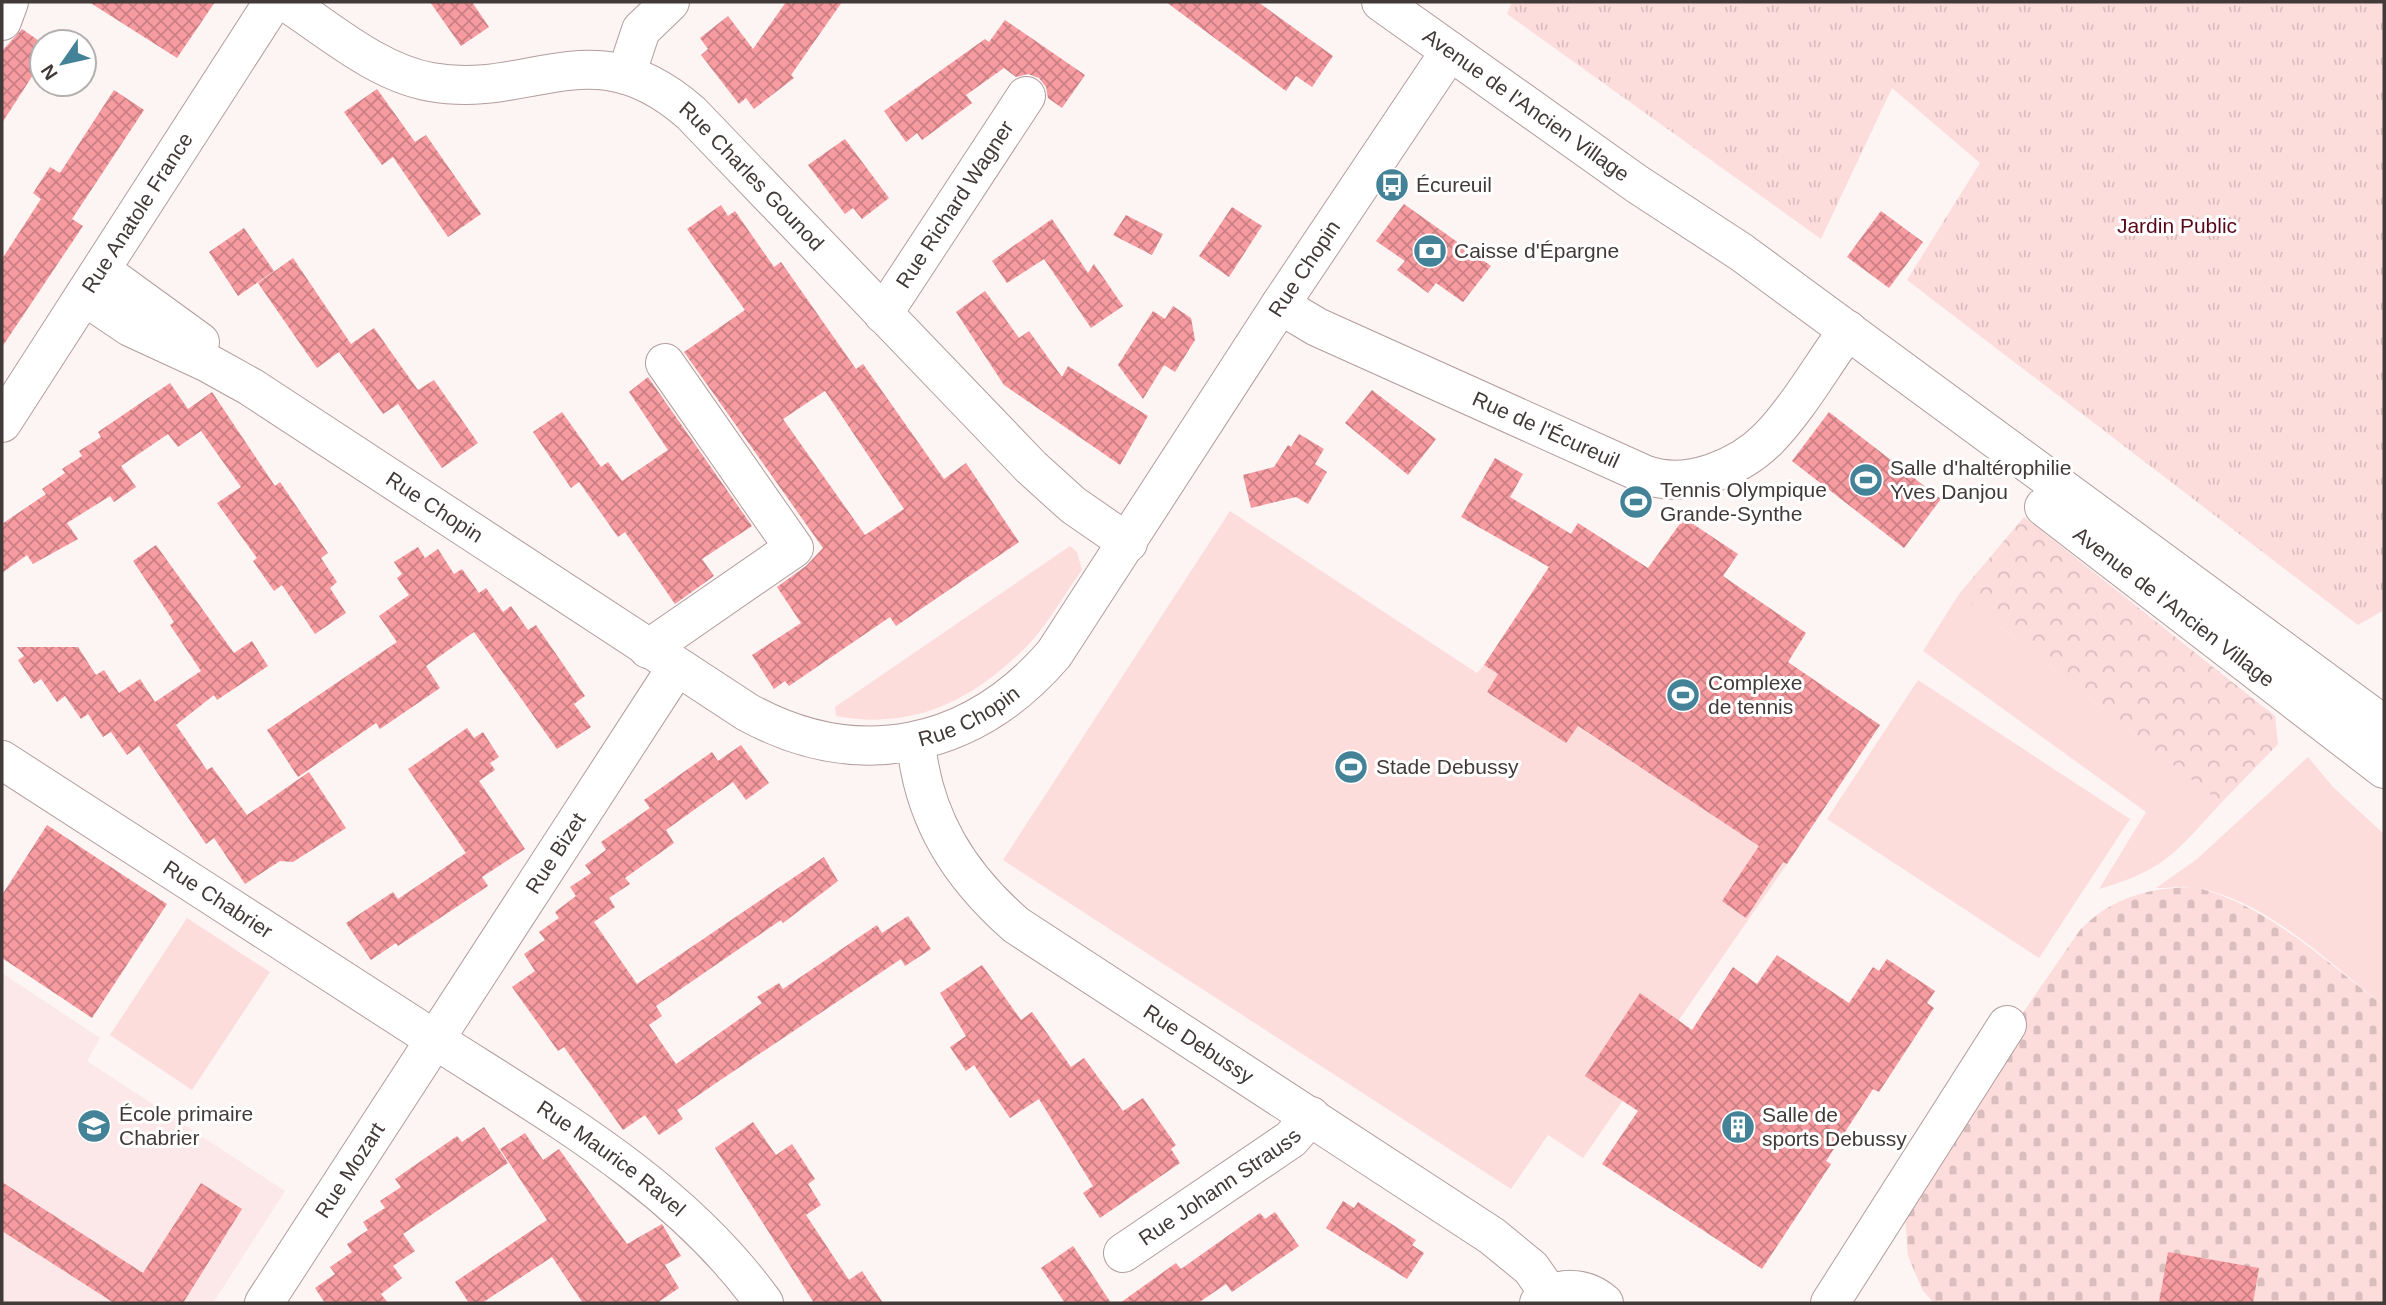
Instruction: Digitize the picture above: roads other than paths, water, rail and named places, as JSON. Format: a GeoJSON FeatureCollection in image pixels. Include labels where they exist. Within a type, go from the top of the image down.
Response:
{"type":"FeatureCollection","features":[{"type":"Feature","properties":{"kind":"street"},"geometry":{"type":"LineString","coordinates":[[2,21],[9,2]]}},
{"type":"Feature","properties":{"kind":"street","name":"Rue Anatole France"},"geometry":{"type":"LineString","coordinates":[[2,424],[273,2]]}},
{"type":"Feature","properties":{"kind":"street","name":"Rue Charles Gounod"},"geometry":{"type":"LineString","coordinates":[[286,2],[369,56],[427,82],[488,83],[576,68],[626,75],[653,84],[691,113],[1043,479],[1082,511],[1128,542]]}},
{"type":"Feature","properties":{"kind":"street"},"geometry":{"type":"LineString","coordinates":[[626,75],[641,30],[670,2]]}},
{"type":"Feature","properties":{"kind":"street","name":"Avenue de l'Ancien Village"},"geometry":{"type":"LineString","coordinates":[[1402,8],[1450,51],[1637,184],[1719,237],[1841,339],[2380,745]]}},
{"type":"Feature","properties":{"kind":"street","name":"Rue Chopin"},"geometry":{"type":"LineString","coordinates":[[92,283],[130,327],[206,362],[251,387],[747,712],[805,738],[860,746],[916,742],[946,733],[980,716],[1032,677],[1054,654],[1280,305],[1450,51]]}},
{"type":"Feature","properties":{"kind":"street","name":"Rue Richard Wagner"},"geometry":{"type":"LineString","coordinates":[[883,314],[1026,96]]}},
{"type":"Feature","properties":{"kind":"street","name":"Rue de l'Écureuil"},"geometry":{"type":"LineString","coordinates":[[1280,305],[1329,332],[1646,475],[1668,481],[1704,475],[1757,448],[1775,430],[1841,339]]}},
{"type":"Feature","properties":{"kind":"street"},"geometry":{"type":"LineString","coordinates":[[662,658],[794,548],[665,363]]}},
{"type":"Feature","properties":{"kind":"street","name":"Rue Bizet"},"geometry":{"type":"LineString","coordinates":[[434,1039],[662,658]]}},
{"type":"Feature","properties":{"kind":"street","name":"Rue Debussy"},"geometry":{"type":"LineString","coordinates":[[916,742],[925,795],[938,829],[957,861],[991,903],[1029,934],[1507,1246],[1531,1268],[1545,1299]]}},
{"type":"Feature","properties":{"kind":"street","name":"Rue Chabrier"},"geometry":{"type":"LineString","coordinates":[[2,760],[434,1039]]}},
{"type":"Feature","properties":{"kind":"street"},"geometry":{"type":"LineString","coordinates":[[1830,1303],[2007,1026]]}},
{"type":"Feature","properties":{"kind":"street","name":"Rue Mozart"},"geometry":{"type":"LineString","coordinates":[[264,1303],[434,1039]]}},
{"type":"Feature","properties":{"kind":"street","name":"Rue Maurice Ravel"},"geometry":{"type":"LineString","coordinates":[[434,1039],[660,1191],[719,1247],[764,1303]]}},
{"type":"Feature","properties":{"kind":"street","name":"Rue Johann Strauss"},"geometry":{"type":"LineString","coordinates":[[1123,1252],[1291,1139],[1311,1116]]}},
{"type":"Feature","properties":{"kind":"street"},"geometry":{"type":"LineString","coordinates":[[1545,1299],[1564,1290],[1580,1290],[1604,1303]]}},
{"type":"Feature","properties":{"kind":"place","name":"Écureuil"},"geometry":{"type":"Point","coordinates":[1392,185]}},
{"type":"Feature","properties":{"kind":"place","name":"Caisse d'Épargne"},"geometry":{"type":"Point","coordinates":[1430,251]}},
{"type":"Feature","properties":{"kind":"place","name":"Salle d'haltérophilie Yves Danjou"},"geometry":{"type":"Point","coordinates":[1866,480]}},
{"type":"Feature","properties":{"kind":"place","name":"Tennis Olympique Grande-Synthe"},"geometry":{"type":"Point","coordinates":[1636,502]}},
{"type":"Feature","properties":{"kind":"place","name":"Complexe de tennis"},"geometry":{"type":"Point","coordinates":[1683,695]}},
{"type":"Feature","properties":{"kind":"place","name":"Stade Debussy"},"geometry":{"type":"Point","coordinates":[1351,767]}},
{"type":"Feature","properties":{"kind":"place","name":"École primaire Chabrier"},"geometry":{"type":"Point","coordinates":[94,1126]}},
{"type":"Feature","properties":{"kind":"place","name":"Salle de sports Debussy"},"geometry":{"type":"Point","coordinates":[1738,1127]}},
{"type":"Feature","properties":{"kind":"park label","name":"Jardin Public"},"geometry":{"type":"Point","coordinates":[2177,226]}}]}
